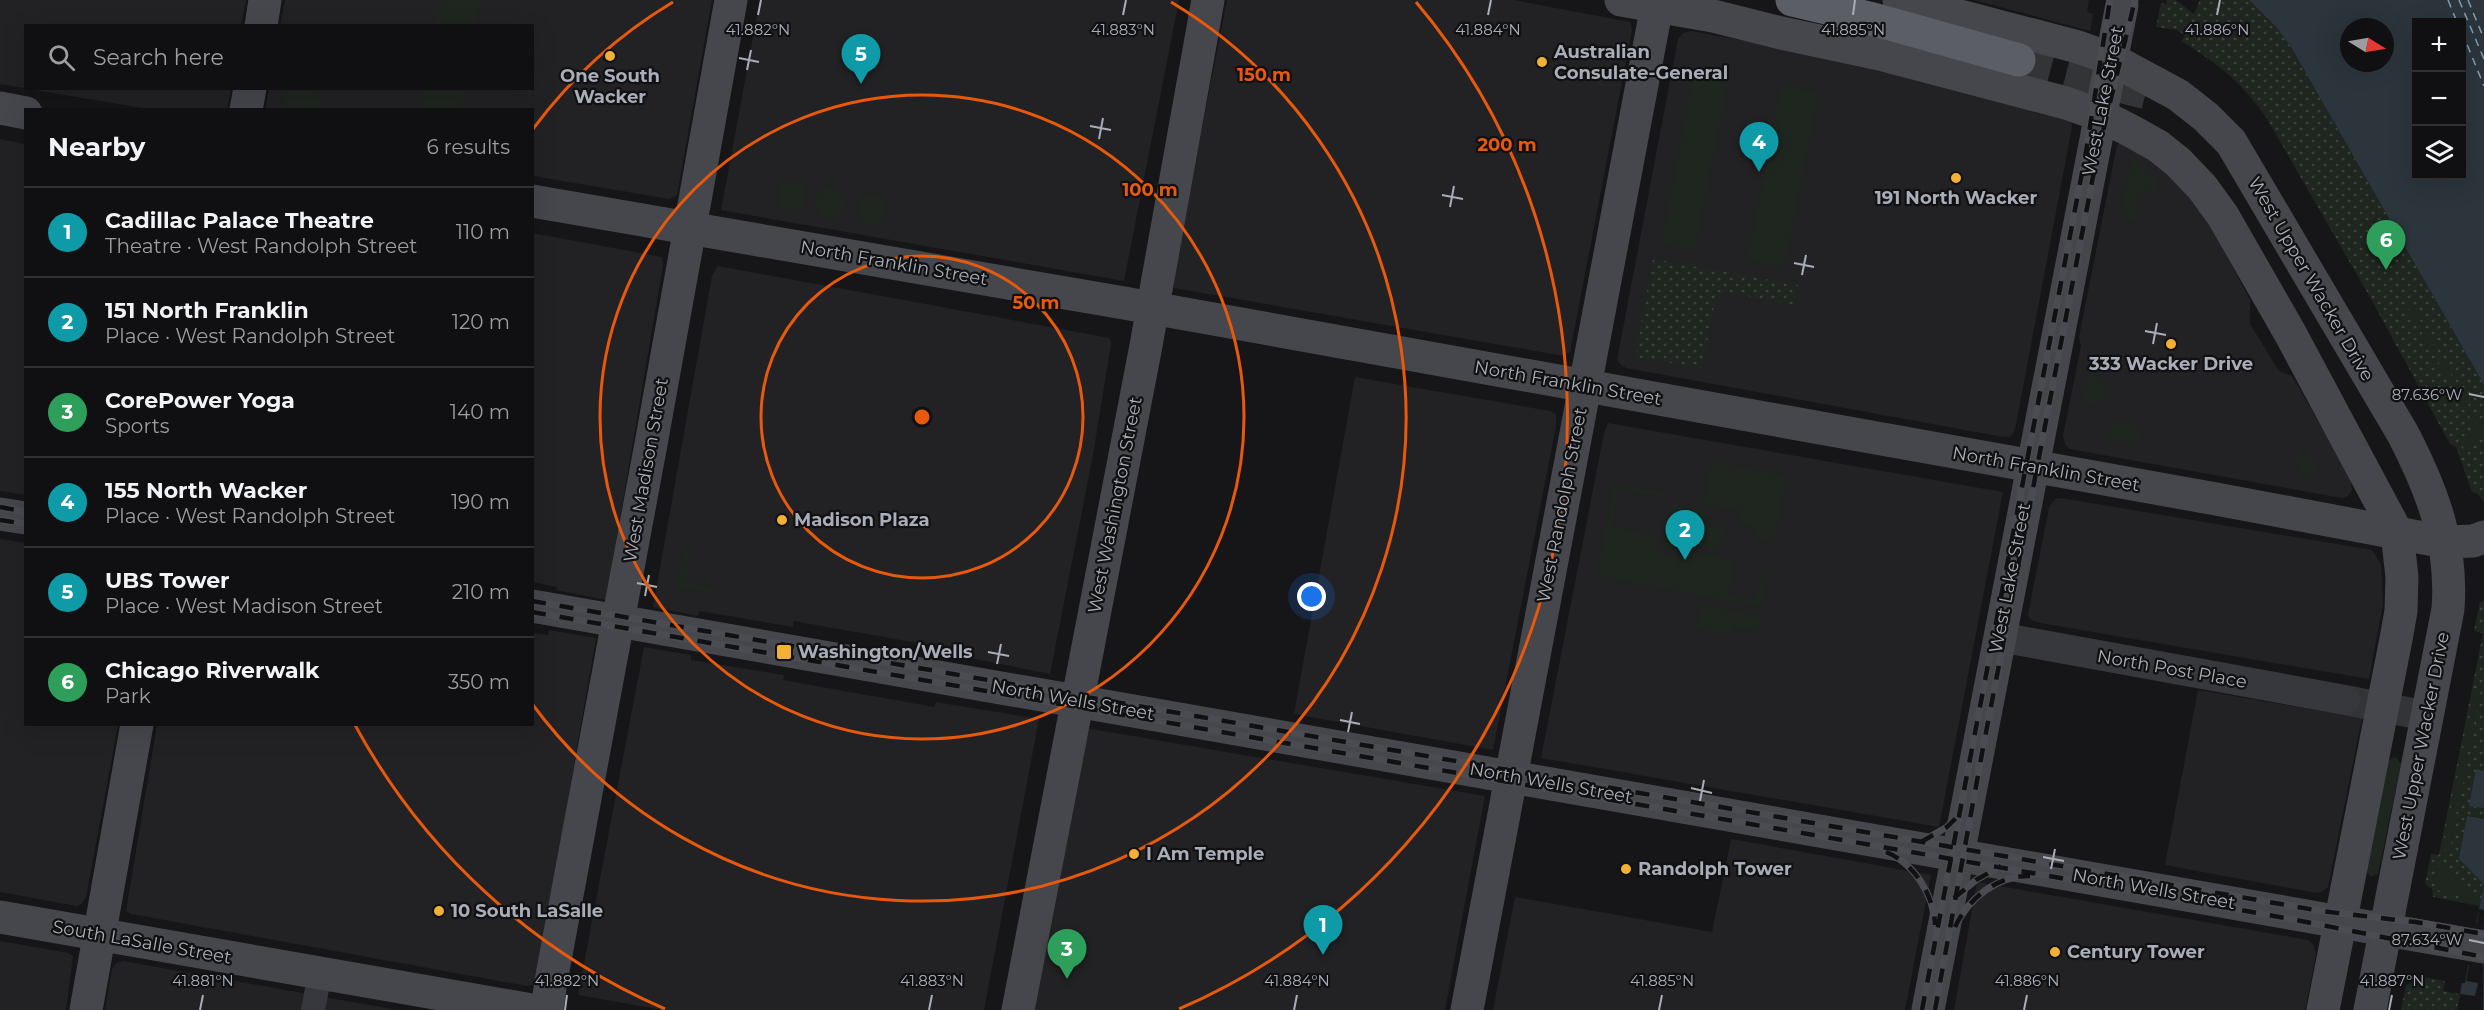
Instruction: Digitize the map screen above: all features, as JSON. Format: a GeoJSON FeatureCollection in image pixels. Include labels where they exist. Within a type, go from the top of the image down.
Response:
{"type":"FeatureCollection","features":[{"type":"Feature","properties":{"kind":"highway"},"geometry":{"type":"LineString","coordinates":[[1792,0],[1869,18],[2019,60]]}},
{"type":"Feature","properties":{"kind":"main road"},"geometry":{"type":"LineString","coordinates":[[261,24],[265,0]]}},
{"type":"Feature","properties":{"kind":"main road","name":"West Madison Street"},"geometry":{"type":"LineString","coordinates":[[547,1010],[550,981],[651,444],[700,229],[731,0]]}},
{"type":"Feature","properties":{"kind":"main road","name":"West Washington Street"},"geometry":{"type":"LineString","coordinates":[[1018,1010],[1067,700],[1120,484],[1208,0]]}},
{"type":"Feature","properties":{"kind":"main road"},"geometry":{"type":"LineString","coordinates":[[1621,0],[1657,3],[1880,54],[2018,89],[2100,116],[2158,146],[2178,162],[2202,187],[2223,216],[2290,333],[2397,533],[2402,578],[2401,611],[2323,1010]]}},
{"type":"Feature","properties":{"kind":"main road","name":"West Upper Wacker Drive"},"geometry":{"type":"LineString","coordinates":[[1899,0],[2078,47],[2111,59],[2178,95],[2206,117],[2230,142],[2403,434],[2426,478],[2445,542],[2450,582],[2448,609],[2370,1010]]}},
{"type":"Feature","properties":{"kind":"main road","name":"West Randolph Street"},"geometry":{"type":"LineString","coordinates":[[1467,1010],[1657,3]]}},
{"type":"Feature","properties":{"kind":"main road","name":"West Lake Street"},"geometry":{"type":"LineString","coordinates":[[1928,1010],[2122,5]]}},
{"type":"Feature","properties":{"kind":"main road"},"geometry":{"type":"LineString","coordinates":[[246,108],[250,90]]}},
{"type":"Feature","properties":{"kind":"main road"},"geometry":{"type":"LineString","coordinates":[[0,108],[24,113]]}},
{"type":"Feature","properties":{"kind":"main road","name":"North Franklin Street"},"geometry":{"type":"LineString","coordinates":[[534,201],[1585,386],[2445,542],[2474,541],[2484,537]]}},
{"type":"Feature","properties":{"kind":"main road"},"geometry":{"type":"LineString","coordinates":[[0,514],[24,518]]}},
{"type":"Feature","properties":{"kind":"main road","name":"North Wells Street"},"geometry":{"type":"LineString","coordinates":[[534,606],[2484,947]]}},
{"type":"Feature","properties":{"kind":"main road"},"geometry":{"type":"LineString","coordinates":[[86,1010],[137,726]]}},
{"type":"Feature","properties":{"kind":"main road","name":"South LaSalle Street"},"geometry":{"type":"LineString","coordinates":[[0,917],[532,1010]]}},
{"type":"Feature","properties":{"kind":"street","name":"North Post Place"},"geometry":{"type":"LineString","coordinates":[[1999,637],[2345,700]]}},
{"type":"Feature","properties":{"kind":"street"},"geometry":{"type":"LineString","coordinates":[[313,1010],[320,973]]}},
{"type":"Feature","properties":{"kind":"shaded area"},"geometry":{"type":"Polygon","coordinates":[[[0,0],[246,0],[241,24],[24,24],[24,88],[0,84],[0,0]]]}},
{"type":"Feature","properties":{"kind":"shaded area"},"geometry":{"type":"Polygon","coordinates":[[[285,0],[712,0],[677,195],[669,199],[534,176],[534,108],[265,108],[269,90],[534,90],[534,24],[280,24],[285,0]]]}},
{"type":"Feature","properties":{"kind":"shaded area"},"geometry":{"type":"Polygon","coordinates":[[[442,0],[481,0],[476,24],[435,24],[442,0]]]}},
{"type":"Feature","properties":{"kind":"shaded area"},"geometry":{"type":"Polygon","coordinates":[[[760,0],[1179,0],[1124,281],[721,210],[760,0]]]}},
{"type":"Feature","properties":{"kind":"shaded area"},"geometry":{"type":"Polygon","coordinates":[[[1227,0],[1514,0],[1630,22],[1632,30],[1570,352],[1558,355],[1174,288],[1172,281],[1227,0]]]}},
{"type":"Feature","properties":{"kind":"shaded area"},"geometry":{"type":"Polygon","coordinates":[[[1974,0],[2089,0],[2087,12],[2093,14],[2090,31],[1974,0]]]}},
{"type":"Feature","properties":{"kind":"shaded area"},"geometry":{"type":"Polygon","coordinates":[[[2167,0],[2176,0],[2194,14],[2200,0],[2249,0],[2277,28],[2291,47],[2484,385],[2484,502],[2478,494],[2472,492],[2456,447],[2450,444],[2371,299],[2266,117],[2228,74],[2181,41],[2185,35],[2176,30],[2156,27],[2161,3],[2166,4],[2167,0]]]}},
{"type":"Feature","properties":{"kind":"shaded area"},"geometry":{"type":"Polygon","coordinates":[[[2249,0],[2484,0],[2484,385],[2291,47],[2277,28],[2249,0]]]}},
{"type":"Feature","properties":{"kind":"shaded area"},"geometry":{"type":"Polygon","coordinates":[[[1691,31],[1865,63],[2071,120],[2072,127],[2015,430],[2010,437],[1626,368],[1617,360],[1678,39],[1683,33],[1691,31]]]}},
{"type":"Feature","properties":{"kind":"shaded area"},"geometry":{"type":"Polygon","coordinates":[[[1694,71],[1729,76],[1695,250],[1661,244],[1694,71]]]}},
{"type":"Feature","properties":{"kind":"shaded area"},"geometry":{"type":"Polygon","coordinates":[[[1781,85],[1819,93],[1785,267],[1747,261],[1781,85]]]}},
{"type":"Feature","properties":{"kind":"shaded area"},"geometry":{"type":"Polygon","coordinates":[[[34,90],[231,90],[227,108],[143,108],[34,90]]]}},
{"type":"Feature","properties":{"kind":"shaded area"},"geometry":{"type":"Polygon","coordinates":[[[287,90],[316,90],[324,108],[284,108],[287,90]]]}},
{"type":"Feature","properties":{"kind":"shaded area"},"geometry":{"type":"Polygon","coordinates":[[[425,90],[465,90],[461,108],[422,108],[425,90]]]}},
{"type":"Feature","properties":{"kind":"shaded area"},"geometry":{"type":"Polygon","coordinates":[[[0,139],[24,144],[24,495],[0,491],[0,139]]]}},
{"type":"Feature","properties":{"kind":"shaded area"},"geometry":{"type":"Polygon","coordinates":[[[2121,143],[2130,146],[2170,174],[2193,200],[2214,231],[2250,300],[2250,324],[2279,371],[2292,376],[2350,478],[2352,490],[2348,496],[2342,498],[2069,449],[2065,444],[2063,436],[2081,346],[2079,337],[2117,145],[2121,143]]]}},
{"type":"Feature","properties":{"kind":"shaded area"},"geometry":{"type":"Polygon","coordinates":[[[2132,158],[2152,174],[2159,186],[2153,195],[2148,188],[2134,210],[2141,215],[2136,222],[2120,214],[2132,158]]]}},
{"type":"Feature","properties":{"kind":"shaded area"},"geometry":{"type":"Polygon","coordinates":[[[792,181],[803,185],[807,196],[803,207],[792,211],[781,207],[777,196],[781,185],[792,181]]]}},
{"type":"Feature","properties":{"kind":"shaded area"},"geometry":{"type":"Polygon","coordinates":[[[830,188],[836,189],[844,197],[844,209],[836,217],[830,218],[824,217],[816,209],[815,203],[816,197],[824,189],[830,188]]]}},
{"type":"Feature","properties":{"kind":"shaded area"},"geometry":{"type":"Polygon","coordinates":[[[872,195],[883,199],[887,210],[883,221],[872,225],[861,221],[857,210],[861,199],[872,195]]]}},
{"type":"Feature","properties":{"kind":"shaded area"},"geometry":{"type":"Polygon","coordinates":[[[534,233],[662,257],[663,266],[606,600],[556,590],[557,587],[534,582],[534,233]]]}},
{"type":"Feature","properties":{"kind":"shaded area"},"geometry":{"type":"Polygon","coordinates":[[[1653,259],[1798,285],[1794,305],[1726,292],[1716,296],[1702,368],[1635,357],[1653,259]]]}},
{"type":"Feature","properties":{"kind":"shaded area"},"geometry":{"type":"Polygon","coordinates":[[[718,266],[1110,338],[1111,344],[1093,455],[1050,674],[945,653],[945,648],[794,621],[793,627],[700,611],[698,616],[653,607],[712,276],[718,266]]]}},
{"type":"Feature","properties":{"kind":"shaded area"},"geometry":{"type":"Polygon","coordinates":[[[2409,301],[2484,432],[2467,454],[2457,436],[2468,438],[2472,435],[2474,425],[2405,303],[2409,301]]]}},
{"type":"Feature","properties":{"kind":"shaded area"},"geometry":{"type":"Polygon","coordinates":[[[2091,367],[2107,384],[2104,401],[2083,405],[2091,367]]]}},
{"type":"Feature","properties":{"kind":"shaded area"},"geometry":{"type":"Polygon","coordinates":[[[1355,377],[1550,411],[1556,414],[1556,426],[1493,750],[1294,714],[1355,377]]]}},
{"type":"Feature","properties":{"kind":"shaded area"},"geometry":{"type":"Polygon","coordinates":[[[2116,421],[2122,424],[2136,424],[2144,445],[2103,437],[2116,421]]]}},
{"type":"Feature","properties":{"kind":"shaded area"},"geometry":{"type":"Polygon","coordinates":[[[1608,423],[2003,492],[1939,827],[1541,758],[1604,433],[1608,423]]]}},
{"type":"Feature","properties":{"kind":"shaded area"},"geometry":{"type":"Polygon","coordinates":[[[2308,453],[2322,478],[2298,473],[2296,457],[2308,453]]]}},
{"type":"Feature","properties":{"kind":"shaded area"},"geometry":{"type":"Polygon","coordinates":[[[1712,461],[1787,476],[1774,542],[1756,539],[1758,528],[1740,525],[1742,511],[1703,504],[1712,461]]]}},
{"type":"Feature","properties":{"kind":"shaded area"},"geometry":{"type":"Polygon","coordinates":[[[1614,484],[1667,493],[1666,498],[1619,489],[1613,526],[1658,536],[1656,551],[1691,558],[1693,552],[1735,560],[1729,595],[1756,600],[1761,575],[1757,573],[1759,567],[1769,570],[1761,607],[1597,576],[1614,484]]]}},
{"type":"Feature","properties":{"kind":"shaded area"},"geometry":{"type":"Polygon","coordinates":[[[2061,498],[2372,550],[2381,564],[2383,604],[2369,679],[2031,620],[2028,615],[2049,507],[2055,499],[2061,498]]]}},
{"type":"Feature","properties":{"kind":"shaded area"},"geometry":{"type":"Polygon","coordinates":[[[1672,503],[1707,510],[1704,523],[1725,527],[1720,551],[1692,546],[1690,553],[1663,547],[1672,503]]]}},
{"type":"Feature","properties":{"kind":"shaded area"},"geometry":{"type":"Polygon","coordinates":[[[0,539],[24,543],[24,726],[118,726],[86,897],[82,904],[76,906],[0,892],[0,539]]]}},
{"type":"Feature","properties":{"kind":"shaded area"},"geometry":{"type":"Polygon","coordinates":[[[683,552],[691,553],[686,582],[717,588],[716,594],[677,587],[683,552]]]}},
{"type":"Feature","properties":{"kind":"shaded area"},"geometry":{"type":"Polygon","coordinates":[[[2484,601],[2484,819],[2476,855],[2484,862],[2483,1010],[2401,1010],[2406,985],[2415,982],[2418,976],[2445,981],[2443,991],[2460,994],[2462,983],[2465,983],[2479,906],[2433,897],[2432,889],[2425,884],[2431,854],[2439,855],[2483,633],[2474,631],[2480,602],[2484,601]]]}},
{"type":"Feature","properties":{"kind":"shaded area"},"geometry":{"type":"Polygon","coordinates":[[[1701,605],[1760,616],[1757,631],[1733,627],[1731,635],[1696,628],[1701,605]]]}},
{"type":"Feature","properties":{"kind":"shaded area"},"geometry":{"type":"Polygon","coordinates":[[[549,630],[596,638],[537,978],[533,985],[527,986],[131,914],[126,911],[157,726],[534,726],[534,633],[548,635],[549,630]]]}},
{"type":"Feature","properties":{"kind":"shaded area"},"geometry":{"type":"Polygon","coordinates":[[[644,647],[691,655],[691,660],[784,675],[783,680],[934,707],[936,702],[1039,719],[984,1010],[663,1010],[578,995],[644,647]]]}},
{"type":"Feature","properties":{"kind":"shaded area"},"geometry":{"type":"Polygon","coordinates":[[[2482,687],[2459,804],[2455,812],[2457,813],[2449,854],[2443,848],[2475,689],[2482,687]]]}},
{"type":"Feature","properties":{"kind":"shaded area"},"geometry":{"type":"Polygon","coordinates":[[[2198,690],[2362,718],[2328,887],[2322,892],[2317,893],[2165,865],[2198,690]]]}},
{"type":"Feature","properties":{"kind":"shaded area"},"geometry":{"type":"Polygon","coordinates":[[[1086,728],[1485,796],[1445,1010],[1033,1010],[1086,728]]]}},
{"type":"Feature","properties":{"kind":"shaded area"},"geometry":{"type":"Polygon","coordinates":[[[2396,757],[2401,764],[2378,874],[2371,877],[2366,871],[2388,760],[2396,757]]]}},
{"type":"Feature","properties":{"kind":"shaded area"},"geometry":{"type":"Polygon","coordinates":[[[2476,769],[2484,771],[2484,808],[2469,806],[2476,769]]]}},
{"type":"Feature","properties":{"kind":"shaded area"},"geometry":{"type":"Polygon","coordinates":[[[2467,816],[2484,819],[2484,884],[2459,859],[2467,816]]]}},
{"type":"Feature","properties":{"kind":"shaded area"},"geometry":{"type":"Polygon","coordinates":[[[1731,839],[1931,875],[1905,1010],[1493,1010],[1515,897],[1712,932],[1731,839]]]}},
{"type":"Feature","properties":{"kind":"shaded area"},"geometry":{"type":"Polygon","coordinates":[[[2438,865],[2480,904],[2479,906],[2459,902],[2460,895],[2440,892],[2435,883],[2438,865]]]}},
{"type":"Feature","properties":{"kind":"shaded area"},"geometry":{"type":"Polygon","coordinates":[[[1977,882],[2308,940],[2314,945],[2316,955],[2305,1010],[1954,1010],[1977,882]]]}},
{"type":"Feature","properties":{"kind":"shaded area"},"geometry":{"type":"Polygon","coordinates":[[[2484,884],[2484,1010],[2457,1010],[2462,983],[2465,983],[2484,884]]]}},
{"type":"Feature","properties":{"kind":"shaded area"},"geometry":{"type":"Polygon","coordinates":[[[0,941],[68,953],[73,956],[66,1010],[0,1010],[0,941]]]}},
{"type":"Feature","properties":{"kind":"shaded area"},"geometry":{"type":"Polygon","coordinates":[[[123,961],[308,994],[305,1010],[105,1010],[112,969],[116,963],[123,961]]]}},
{"type":"Feature","properties":{"kind":"shaded area"},"geometry":{"type":"Polygon","coordinates":[[[323,997],[399,1010],[321,1010],[323,997]]]}},
{"type":"Feature","properties":{"kind":"pier"},"geometry":{"type":"Polygon","coordinates":[[[2479,909],[2484,910],[2483,1010],[2457,1010],[2460,994],[2475,996],[2478,983],[2466,981],[2469,965],[2466,964],[2479,909]]]}},
{"type":"Feature","properties":{"kind":"ferry route"},"geometry":{"type":"LineString","coordinates":[[2448,0],[2455,18]]}},
{"type":"Feature","properties":{"kind":"ferry route"},"geometry":{"type":"LineString","coordinates":[[2459,0],[2484,59]]}},
{"type":"Feature","properties":{"kind":"ferry route"},"geometry":{"type":"LineString","coordinates":[[2468,0],[2484,39]]}},
{"type":"Feature","properties":{"kind":"ferry route"},"geometry":{"type":"LineString","coordinates":[[2466,42],[2484,86]]}},
{"type":"Feature","properties":{"kind":"tunnel"},"geometry":{"type":"LineString","coordinates":[[2019,60],[2158,96]]}},
{"type":"Feature","properties":{"kind":"tunnel"},"geometry":{"type":"LineString","coordinates":[[2345,700],[2417,714]]}},
{"type":"Feature","properties":{"kind":"railway"},"geometry":{"type":"LineString","coordinates":[[1922,1010],[2086,152],[2110,0]]}},
{"type":"Feature","properties":{"kind":"railway"},"geometry":{"type":"LineString","coordinates":[[1935,1010],[2097,156],[2135,0]]}},
{"type":"Feature","properties":{"kind":"railway"},"geometry":{"type":"LineString","coordinates":[[0,507],[24,512]]}},
{"type":"Feature","properties":{"kind":"railway"},"geometry":{"type":"LineString","coordinates":[[0,520],[24,524]]}},
{"type":"Feature","properties":{"kind":"railway"},"geometry":{"type":"LineString","coordinates":[[534,601],[2321,911],[2415,922],[2484,934]]}},
{"type":"Feature","properties":{"kind":"railway"},"geometry":{"type":"LineString","coordinates":[[534,612],[2055,877],[2291,919],[2484,957]]}},
{"type":"Feature","properties":{"kind":"railway"},"geometry":{"type":"LineString","coordinates":[[1921,842],[1947,827],[1960,814]]}},
{"type":"Feature","properties":{"kind":"railway"},"geometry":{"type":"LineString","coordinates":[[1886,852],[1905,864],[1921,881],[1931,902],[1935,925]]}},
{"type":"Feature","properties":{"kind":"railway"},"geometry":{"type":"LineString","coordinates":[[1954,898],[1976,880],[2001,866]]}},
{"type":"Feature","properties":{"kind":"railway"},"geometry":{"type":"LineString","coordinates":[[1955,927],[1976,898],[1995,884],[2030,876]]}},
{"type":"Feature","properties":{"kind":"place","name":"One South Wacker"},"geometry":{"type":"Point","coordinates":[610,56]}},
{"type":"Feature","properties":{"kind":"place","name":"Australian Consulate-General"},"geometry":{"type":"Point","coordinates":[1542,62]}},
{"type":"Feature","properties":{"kind":"place","name":"UBS Tower"},"geometry":{"type":"Point","coordinates":[861,84]}},
{"type":"Feature","properties":{"kind":"place","name":"155 North Wacker"},"geometry":{"type":"Point","coordinates":[1759,172]}},
{"type":"Feature","properties":{"kind":"place","name":"191 North Wacker"},"geometry":{"type":"Point","coordinates":[1956,178]}},
{"type":"Feature","properties":{"kind":"place","name":"Chicago Riverwalk"},"geometry":{"type":"Point","coordinates":[2386,270]}},
{"type":"Feature","properties":{"kind":"place","name":"333 Wacker Drive"},"geometry":{"type":"Point","coordinates":[2171,344]}},
{"type":"Feature","properties":{"kind":"place","name":"Madison Plaza"},"geometry":{"type":"Point","coordinates":[782,520]}},
{"type":"Feature","properties":{"kind":"place","name":"151 North Franklin"},"geometry":{"type":"Point","coordinates":[1685,560]}},
{"type":"Feature","properties":{"kind":"place","name":"Washington/Wells"},"geometry":{"type":"Point","coordinates":[784,652]}},
{"type":"Feature","properties":{"kind":"place","name":"I Am Temple"},"geometry":{"type":"Point","coordinates":[1134,854]}},
{"type":"Feature","properties":{"kind":"place","name":"Randolph Tower"},"geometry":{"type":"Point","coordinates":[1626,869]}},
{"type":"Feature","properties":{"kind":"place","name":"10 South LaSalle"},"geometry":{"type":"Point","coordinates":[439,911]}},
{"type":"Feature","properties":{"kind":"place","name":"Century Tower"},"geometry":{"type":"Point","coordinates":[2055,952]}},
{"type":"Feature","properties":{"kind":"place","name":"Cadillac Palace Theatre"},"geometry":{"type":"Point","coordinates":[1323,955]}},
{"type":"Feature","properties":{"kind":"place","name":"CorePower Yoga"},"geometry":{"type":"Point","coordinates":[1067,979]}}]}
